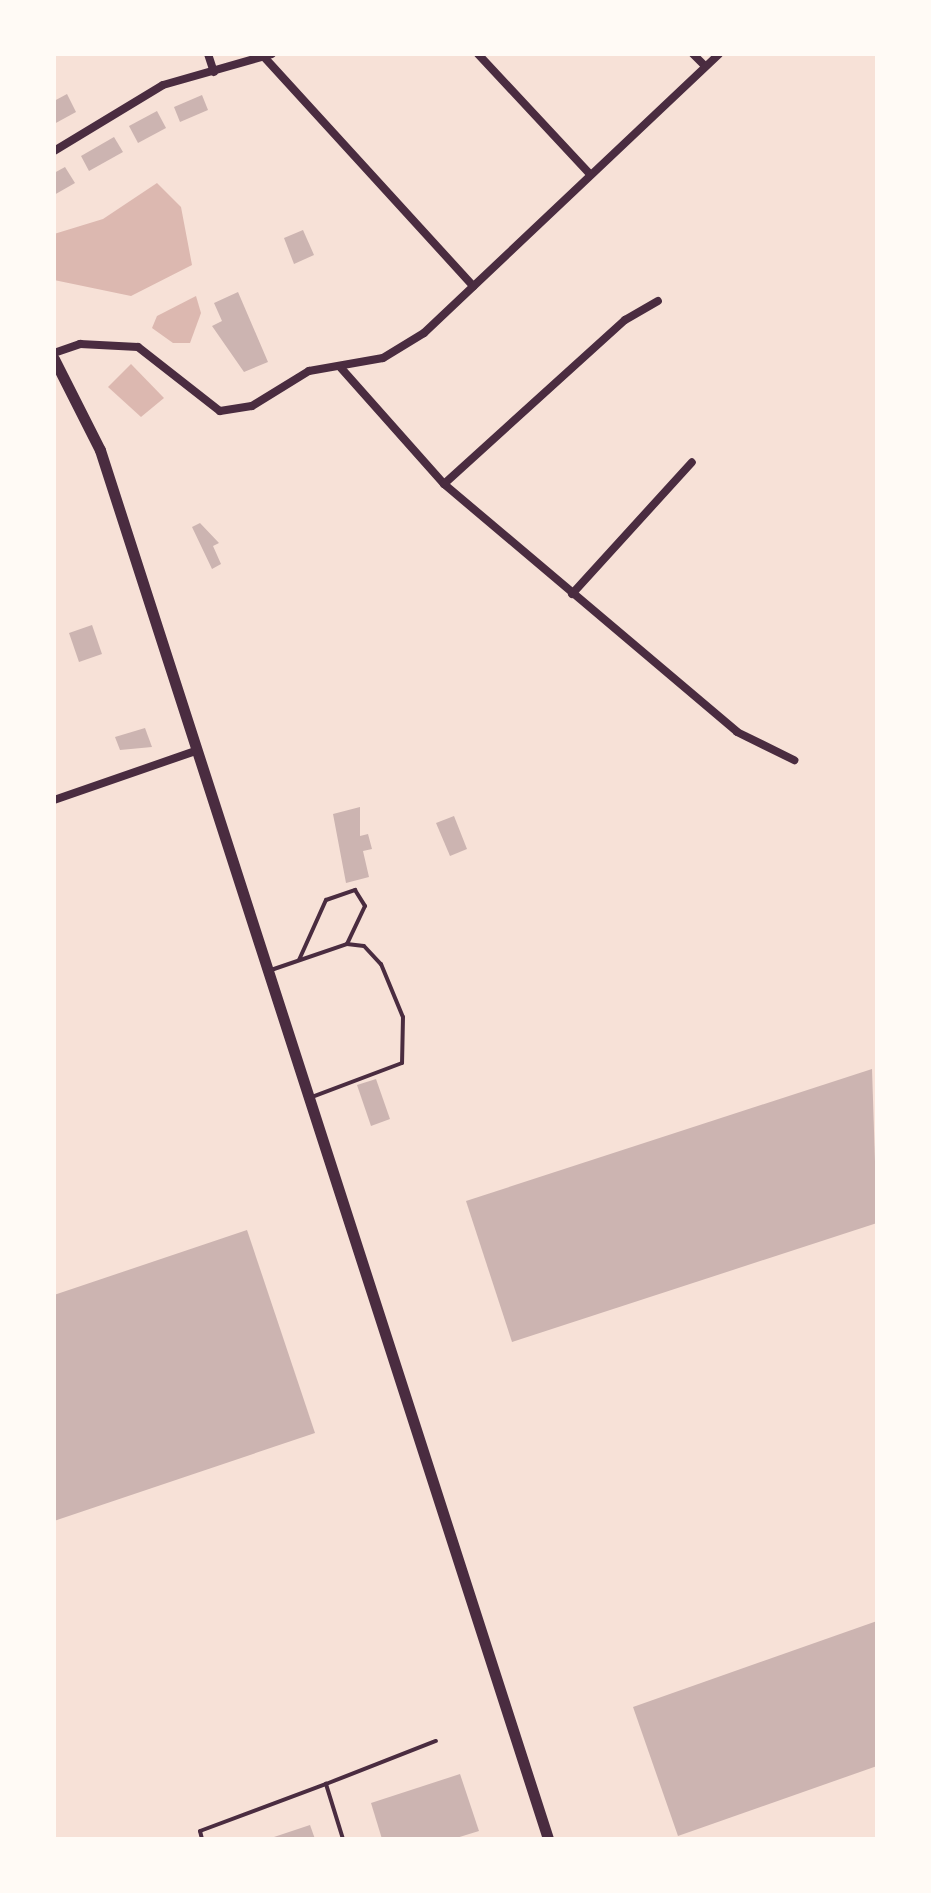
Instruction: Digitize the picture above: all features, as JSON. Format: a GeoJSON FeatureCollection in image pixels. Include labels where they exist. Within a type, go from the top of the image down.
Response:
{"type":"FeatureCollection","features":[{"type":"Feature","properties":{"kind":"street"},"geometry":{"type":"LineString","coordinates":[[208,54],[214,72]]}},
{"type":"Feature","properties":{"kind":"street"},"geometry":{"type":"LineString","coordinates":[[478,54],[590,174]]}},
{"type":"Feature","properties":{"kind":"street"},"geometry":{"type":"LineString","coordinates":[[693,54],[705,66]]}},
{"type":"Feature","properties":{"kind":"street"},"geometry":{"type":"LineString","coordinates":[[54,353],[80,344],[138,347],[220,411],[252,406],[309,371],[341,368],[405,347],[719,54]]}},
{"type":"Feature","properties":{"kind":"street"},"geometry":{"type":"LineString","coordinates":[[54,151],[163,85],[269,56],[473,286]]}},
{"type":"Feature","properties":{"kind":"street"},"geometry":{"type":"LineString","coordinates":[[444,484],[625,320],[658,301]]}},
{"type":"Feature","properties":{"kind":"street"},"geometry":{"type":"LineString","coordinates":[[54,359],[100,450],[193,752],[548,1839]]}},
{"type":"Feature","properties":{"kind":"street"},"geometry":{"type":"LineString","coordinates":[[341,368],[395,437],[444,484],[737,732],[794,760]]}},
{"type":"Feature","properties":{"kind":"street"},"geometry":{"type":"LineString","coordinates":[[572,594],[692,462]]}},
{"type":"Feature","properties":{"kind":"street"},"geometry":{"type":"LineString","coordinates":[[54,800],[193,752]]}},
{"type":"Feature","properties":{"kind":"lane"},"geometry":{"type":"LineString","coordinates":[[299,960],[326,900],[355,890],[365,906],[347,944]]}},
{"type":"Feature","properties":{"kind":"lane"},"geometry":{"type":"LineString","coordinates":[[264,972],[347,944],[364,946],[392,984],[407,1034],[402,1063],[306,1099]]}},
{"type":"Feature","properties":{"kind":"lane"},"geometry":{"type":"LineString","coordinates":[[202,1839],[200,1831],[326,1784],[407,1758],[436,1741]]}},
{"type":"Feature","properties":{"kind":"lane"},"geometry":{"type":"LineString","coordinates":[[326,1784],[343,1839]]}},
{"type":"Feature","properties":{"kind":"shaded area"},"geometry":{"type":"Polygon","coordinates":[[[157,183],[181,207],[192,265],[131,296],[54,280],[54,234],[103,219],[157,183]]]}},
{"type":"Feature","properties":{"kind":"shaded area"},"geometry":{"type":"Polygon","coordinates":[[[196,296],[201,313],[190,343],[173,343],[152,328],[157,316],[196,296]]]}},
{"type":"Feature","properties":{"kind":"shaded area"},"geometry":{"type":"Polygon","coordinates":[[[131,364],[164,398],[141,417],[108,387],[131,364]]]}},
{"type":"Feature","properties":{"kind":"building"},"geometry":{"type":"Polygon","coordinates":[[[67,94],[76,112],[54,124],[54,101],[67,94]]]}},
{"type":"Feature","properties":{"kind":"building"},"geometry":{"type":"Polygon","coordinates":[[[202,95],[208,110],[180,122],[174,107],[202,95]]]}},
{"type":"Feature","properties":{"kind":"building"},"geometry":{"type":"Polygon","coordinates":[[[157,111],[166,128],[138,143],[129,126],[157,111]]]}},
{"type":"Feature","properties":{"kind":"building"},"geometry":{"type":"Polygon","coordinates":[[[114,137],[123,152],[89,171],[81,156],[114,137]]]}},
{"type":"Feature","properties":{"kind":"building"},"geometry":{"type":"Polygon","coordinates":[[[65,167],[75,183],[54,195],[54,173],[65,167]]]}},
{"type":"Feature","properties":{"kind":"building"},"geometry":{"type":"Polygon","coordinates":[[[303,230],[314,255],[294,264],[284,238],[303,230]]]}},
{"type":"Feature","properties":{"kind":"building"},"geometry":{"type":"Polygon","coordinates":[[[238,292],[268,362],[244,372],[212,326],[222,321],[214,303],[238,292]]]}},
{"type":"Feature","properties":{"kind":"building"},"geometry":{"type":"Polygon","coordinates":[[[200,523],[219,543],[213,546],[221,564],[212,569],[192,527],[200,523]]]}},
{"type":"Feature","properties":{"kind":"building"},"geometry":{"type":"Polygon","coordinates":[[[92,625],[102,654],[79,662],[69,633],[92,625]]]}},
{"type":"Feature","properties":{"kind":"building"},"geometry":{"type":"Polygon","coordinates":[[[145,728],[152,747],[120,750],[115,737],[145,728]]]}},
{"type":"Feature","properties":{"kind":"building"},"geometry":{"type":"Polygon","coordinates":[[[360,807],[360,836],[368,834],[372,849],[363,851],[369,877],[346,883],[333,814],[360,807]]]}},
{"type":"Feature","properties":{"kind":"building"},"geometry":{"type":"Polygon","coordinates":[[[454,816],[467,849],[450,856],[436,823],[454,816]]]}},
{"type":"Feature","properties":{"kind":"building"},"geometry":{"type":"Polygon","coordinates":[[[872,1069],[877,1223],[512,1342],[466,1201],[872,1069]]]}},
{"type":"Feature","properties":{"kind":"building"},"geometry":{"type":"Polygon","coordinates":[[[376,1079],[390,1119],[371,1126],[357,1085],[376,1079]]]}},
{"type":"Feature","properties":{"kind":"building"},"geometry":{"type":"Polygon","coordinates":[[[247,1230],[315,1433],[54,1521],[54,1295],[247,1230]]]}},
{"type":"Feature","properties":{"kind":"building"},"geometry":{"type":"Polygon","coordinates":[[[877,1621],[877,1766],[678,1836],[633,1707],[877,1621]]]}},
{"type":"Feature","properties":{"kind":"building"},"geometry":{"type":"Polygon","coordinates":[[[460,1774],[479,1831],[453,1839],[382,1839],[371,1803],[460,1774]]]}},
{"type":"Feature","properties":{"kind":"building"},"geometry":{"type":"Polygon","coordinates":[[[310,1825],[315,1839],[271,1839],[271,1838],[310,1825]]]}}]}
